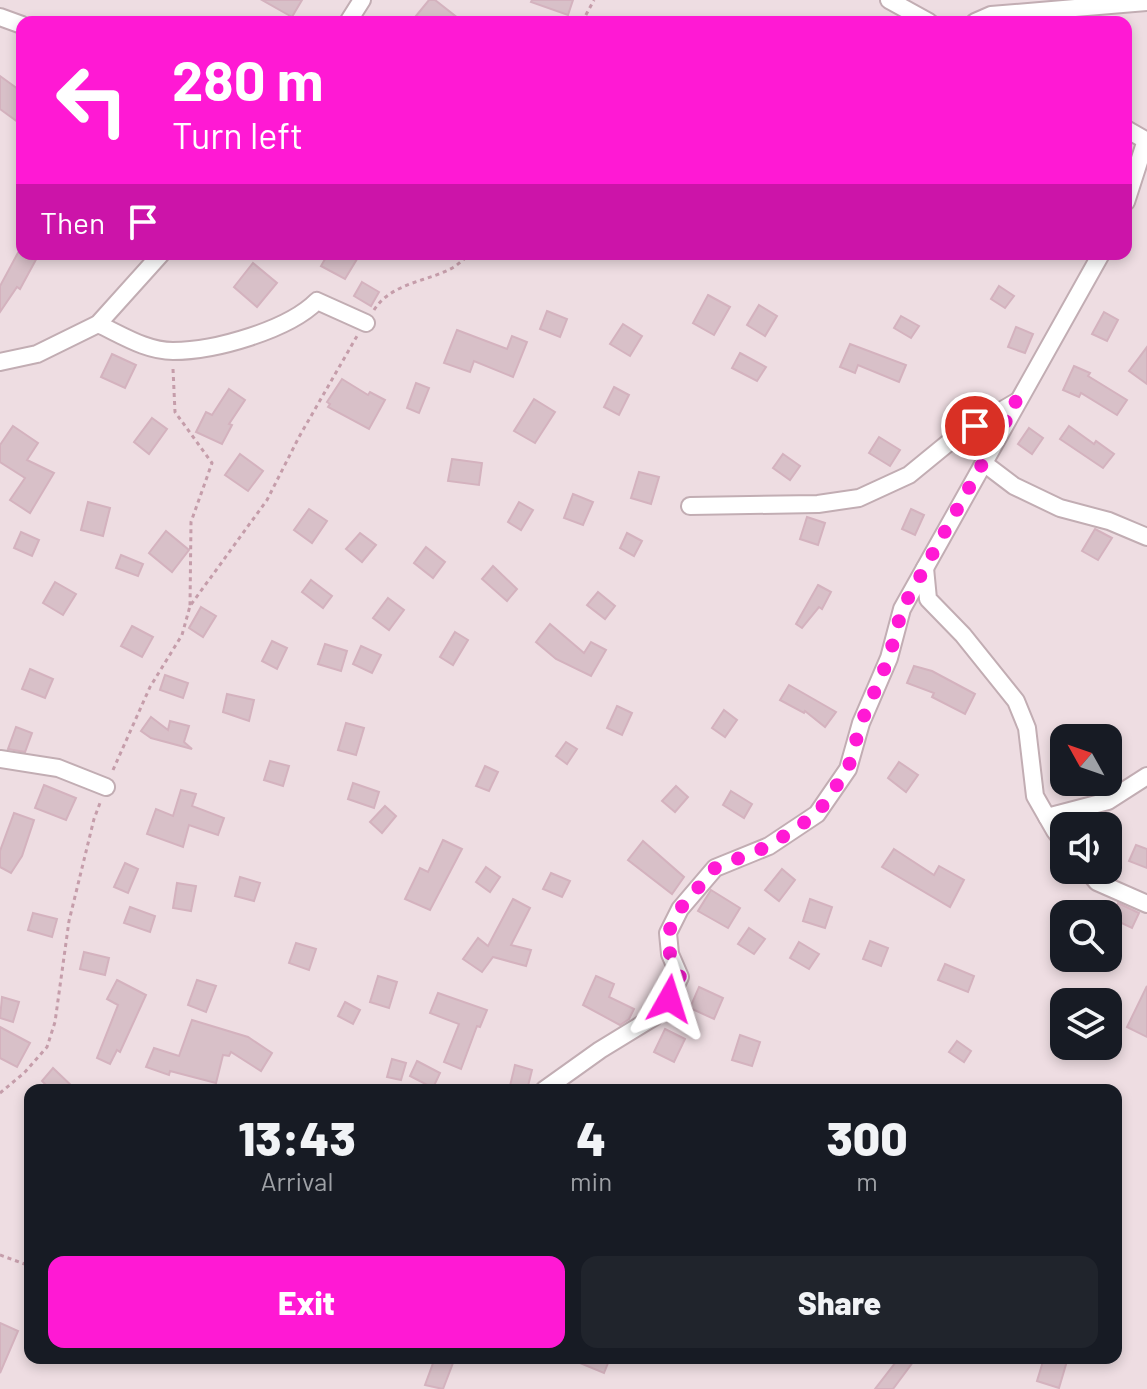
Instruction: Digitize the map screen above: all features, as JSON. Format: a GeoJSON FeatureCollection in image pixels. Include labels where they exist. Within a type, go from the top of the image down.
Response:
{"type":"FeatureCollection","features":[{"type":"Feature","properties":{"kind":"street"},"geometry":{"type":"LineString","coordinates":[[889,0],[918,16]]}},
{"type":"Feature","properties":{"kind":"street"},"geometry":{"type":"LineString","coordinates":[[991,15],[1007,0]]}},
{"type":"Feature","properties":{"kind":"street"},"geometry":{"type":"LineString","coordinates":[[991,15],[1147,2]]}},
{"type":"Feature","properties":{"kind":"street"},"geometry":{"type":"LineString","coordinates":[[1132,184],[1147,140]]}},
{"type":"Feature","properties":{"kind":"street"},"geometry":{"type":"LineString","coordinates":[[0,362],[37,354],[98,324],[156,260]]}},
{"type":"Feature","properties":{"kind":"street"},"geometry":{"type":"LineString","coordinates":[[552,1084],[654,1017],[669,999],[680,977],[670,954],[668,933],[680,909],[715,868],[769,846],[817,814],[848,769],[861,723],[889,658],[902,609],[1098,260]]}},
{"type":"Feature","properties":{"kind":"street"},"geometry":{"type":"LineString","coordinates":[[98,324],[141,345],[172,351],[211,346],[255,334],[290,321],[317,301],[366,323]]}},
{"type":"Feature","properties":{"kind":"street"},"geometry":{"type":"LineString","coordinates":[[690,506],[818,504],[859,498],[909,475],[953,439],[1017,401]]}},
{"type":"Feature","properties":{"kind":"street"},"geometry":{"type":"LineString","coordinates":[[985,464],[1014,486],[1060,508],[1109,521],[1147,537]]}},
{"type":"Feature","properties":{"kind":"street"},"geometry":{"type":"LineString","coordinates":[[925,566],[928,599],[963,635],[1016,701],[1027,728],[1035,796],[1050,822]]}},
{"type":"Feature","properties":{"kind":"street"},"geometry":{"type":"LineString","coordinates":[[0,759],[58,768],[106,787]]}},
{"type":"Feature","properties":{"kind":"street"},"geometry":{"type":"LineString","coordinates":[[1047,817],[1108,801],[1147,776]]}},
{"type":"Feature","properties":{"kind":"street"},"geometry":{"type":"LineString","coordinates":[[1102,884],[1147,904]]}},
{"type":"Feature","properties":{"kind":"path"},"geometry":{"type":"LineString","coordinates":[[190,606],[267,500],[299,437],[382,299],[420,279],[454,267],[463,260]]}},
{"type":"Feature","properties":{"kind":"path"},"geometry":{"type":"LineString","coordinates":[[0,1093],[24,1073],[47,1047],[55,1022],[69,921],[94,819],[150,687],[182,635],[190,606],[191,522],[212,463],[175,412],[172,351]]}},
{"type":"Feature","properties":{"kind":"path"},"geometry":{"type":"LineString","coordinates":[[0,1255],[24,1264]]}},
{"type":"Feature","properties":{"kind":"shaded area"},"geometry":{"type":"Polygon","coordinates":[[[0,0],[1147,0],[1147,1389],[0,1389],[0,0]]]}},
{"type":"Feature","properties":{"kind":"building"},"geometry":{"type":"Polygon","coordinates":[[[262,0],[302,0],[290,16],[262,0]]]}},
{"type":"Feature","properties":{"kind":"building"},"geometry":{"type":"Polygon","coordinates":[[[429,0],[435,0],[455,16],[416,16],[429,0]]]}},
{"type":"Feature","properties":{"kind":"building"},"geometry":{"type":"Polygon","coordinates":[[[532,0],[573,0],[568,15],[532,0]]]}},
{"type":"Feature","properties":{"kind":"building"},"geometry":{"type":"Polygon","coordinates":[[[0,76],[16,88],[16,121],[0,109],[0,76]]]}},
{"type":"Feature","properties":{"kind":"building"},"geometry":{"type":"Polygon","coordinates":[[[16,256],[16,260],[36,260],[20,289],[17,287],[0,312],[0,286],[16,256]]]}},
{"type":"Feature","properties":{"kind":"building"},"geometry":{"type":"Polygon","coordinates":[[[324,260],[356,260],[345,279],[321,266],[324,260]]]}},
{"type":"Feature","properties":{"kind":"building"},"geometry":{"type":"Polygon","coordinates":[[[253,263],[277,283],[257,307],[234,287],[253,263]]]}},
{"type":"Feature","properties":{"kind":"building"},"geometry":{"type":"Polygon","coordinates":[[[362,282],[379,292],[371,306],[354,296],[362,282]]]}},
{"type":"Feature","properties":{"kind":"building"},"geometry":{"type":"Polygon","coordinates":[[[999,286],[1014,296],[1005,308],[991,299],[999,286]]]}},
{"type":"Feature","properties":{"kind":"building"},"geometry":{"type":"Polygon","coordinates":[[[708,295],[730,307],[714,335],[693,323],[708,295]]]}},
{"type":"Feature","properties":{"kind":"building"},"geometry":{"type":"Polygon","coordinates":[[[759,305],[777,316],[765,336],[747,325],[759,305]]]}},
{"type":"Feature","properties":{"kind":"building"},"geometry":{"type":"Polygon","coordinates":[[[547,311],[567,319],[560,337],[540,329],[547,311]]]}},
{"type":"Feature","properties":{"kind":"building"},"geometry":{"type":"Polygon","coordinates":[[[1104,312],[1118,320],[1107,341],[1092,334],[1104,312]]]}},
{"type":"Feature","properties":{"kind":"building"},"geometry":{"type":"Polygon","coordinates":[[[901,316],[919,326],[911,338],[894,328],[901,316]]]}},
{"type":"Feature","properties":{"kind":"building"},"geometry":{"type":"Polygon","coordinates":[[[623,324],[642,336],[630,356],[610,344],[623,324]]]}},
{"type":"Feature","properties":{"kind":"building"},"geometry":{"type":"Polygon","coordinates":[[[1016,327],[1033,334],[1025,353],[1008,347],[1016,327]]]}},
{"type":"Feature","properties":{"kind":"building"},"geometry":{"type":"Polygon","coordinates":[[[457,330],[507,349],[512,336],[527,342],[513,377],[474,361],[470,372],[444,363],[457,330]]]}},
{"type":"Feature","properties":{"kind":"building"},"geometry":{"type":"Polygon","coordinates":[[[850,344],[906,365],[899,382],[858,365],[855,373],[840,367],[850,344]]]}},
{"type":"Feature","properties":{"kind":"building"},"geometry":{"type":"Polygon","coordinates":[[[1147,347],[1147,384],[1129,371],[1147,347]]]}},
{"type":"Feature","properties":{"kind":"building"},"geometry":{"type":"Polygon","coordinates":[[[740,353],[766,367],[757,381],[732,368],[740,353]]]}},
{"type":"Feature","properties":{"kind":"building"},"geometry":{"type":"Polygon","coordinates":[[[112,354],[136,365],[125,388],[101,377],[112,354]]]}},
{"type":"Feature","properties":{"kind":"building"},"geometry":{"type":"Polygon","coordinates":[[[1074,366],[1090,373],[1088,376],[1127,400],[1117,415],[1081,393],[1079,397],[1063,390],[1074,366]]]}},
{"type":"Feature","properties":{"kind":"building"},"geometry":{"type":"Polygon","coordinates":[[[342,379],[368,395],[370,392],[385,400],[369,429],[328,407],[330,404],[327,402],[342,379]]]}},
{"type":"Feature","properties":{"kind":"building"},"geometry":{"type":"Polygon","coordinates":[[[416,383],[429,388],[419,413],[407,408],[416,383]]]}},
{"type":"Feature","properties":{"kind":"building"},"geometry":{"type":"Polygon","coordinates":[[[614,387],[629,395],[619,415],[604,407],[614,387]]]}},
{"type":"Feature","properties":{"kind":"building"},"geometry":{"type":"Polygon","coordinates":[[[229,389],[245,400],[229,424],[232,425],[222,444],[196,432],[206,412],[212,415],[229,389]]]}},
{"type":"Feature","properties":{"kind":"building"},"geometry":{"type":"Polygon","coordinates":[[[534,399],[555,412],[535,443],[514,431],[534,399]]]}},
{"type":"Feature","properties":{"kind":"building"},"geometry":{"type":"Polygon","coordinates":[[[152,418],[167,429],[149,454],[134,442],[152,418]]]}},
{"type":"Feature","properties":{"kind":"building"},"geometry":{"type":"Polygon","coordinates":[[[13,426],[38,443],[27,460],[54,473],[30,513],[10,500],[25,478],[0,462],[0,445],[13,426]]]}},
{"type":"Feature","properties":{"kind":"building"},"geometry":{"type":"Polygon","coordinates":[[[1069,426],[1114,454],[1103,468],[1060,439],[1069,426]]]}},
{"type":"Feature","properties":{"kind":"building"},"geometry":{"type":"Polygon","coordinates":[[[1029,428],[1043,438],[1032,454],[1018,444],[1029,428]]]}},
{"type":"Feature","properties":{"kind":"building"},"geometry":{"type":"Polygon","coordinates":[[[879,437],[900,450],[890,466],[869,453],[879,437]]]}},
{"type":"Feature","properties":{"kind":"building"},"geometry":{"type":"Polygon","coordinates":[[[240,454],[263,471],[248,491],[225,475],[240,454]]]}},
{"type":"Feature","properties":{"kind":"building"},"geometry":{"type":"Polygon","coordinates":[[[783,454],[800,466],[790,480],[773,468],[783,454]]]}},
{"type":"Feature","properties":{"kind":"building"},"geometry":{"type":"Polygon","coordinates":[[[452,459],[482,463],[479,485],[448,481],[452,459]]]}},
{"type":"Feature","properties":{"kind":"building"},"geometry":{"type":"Polygon","coordinates":[[[639,472],[659,477],[651,504],[631,498],[639,472]]]}},
{"type":"Feature","properties":{"kind":"building"},"geometry":{"type":"Polygon","coordinates":[[[573,494],[593,502],[583,525],[564,518],[573,494]]]}},
{"type":"Feature","properties":{"kind":"building"},"geometry":{"type":"Polygon","coordinates":[[[88,502],[110,508],[103,536],[81,530],[88,502]]]}},
{"type":"Feature","properties":{"kind":"building"},"geometry":{"type":"Polygon","coordinates":[[[519,502],[533,510],[521,530],[508,522],[519,502]]]}},
{"type":"Feature","properties":{"kind":"building"},"geometry":{"type":"Polygon","coordinates":[[[309,509],[327,521],[312,543],[294,530],[309,509]]]}},
{"type":"Feature","properties":{"kind":"building"},"geometry":{"type":"Polygon","coordinates":[[[911,509],[924,515],[915,535],[902,529],[911,509]]]}},
{"type":"Feature","properties":{"kind":"building"},"geometry":{"type":"Polygon","coordinates":[[[807,517],[825,523],[818,545],[800,539],[807,517]]]}},
{"type":"Feature","properties":{"kind":"building"},"geometry":{"type":"Polygon","coordinates":[[[1095,529],[1112,538],[1098,560],[1082,551],[1095,529]]]}},
{"type":"Feature","properties":{"kind":"building"},"geometry":{"type":"Polygon","coordinates":[[[166,531],[189,550],[172,572],[149,553],[166,531]]]}},
{"type":"Feature","properties":{"kind":"building"},"geometry":{"type":"Polygon","coordinates":[[[21,532],[39,540],[32,556],[14,548],[21,532]]]}},
{"type":"Feature","properties":{"kind":"building"},"geometry":{"type":"Polygon","coordinates":[[[360,533],[376,545],[362,562],[346,549],[360,533]]]}},
{"type":"Feature","properties":{"kind":"building"},"geometry":{"type":"Polygon","coordinates":[[[627,533],[642,541],[634,556],[620,548],[627,533]]]}},
{"type":"Feature","properties":{"kind":"building"},"geometry":{"type":"Polygon","coordinates":[[[426,547],[445,562],[433,578],[414,563],[426,547]]]}},
{"type":"Feature","properties":{"kind":"building"},"geometry":{"type":"Polygon","coordinates":[[[121,555],[143,564],[138,576],[116,568],[121,555]]]}},
{"type":"Feature","properties":{"kind":"building"},"geometry":{"type":"Polygon","coordinates":[[[493,566],[517,589],[507,601],[482,579],[493,566]]]}},
{"type":"Feature","properties":{"kind":"building"},"geometry":{"type":"Polygon","coordinates":[[[311,580],[332,596],[323,608],[302,592],[311,580]]]}},
{"type":"Feature","properties":{"kind":"building"},"geometry":{"type":"Polygon","coordinates":[[[55,582],[76,594],[63,615],[43,603],[55,582]]]}},
{"type":"Feature","properties":{"kind":"building"},"geometry":{"type":"Polygon","coordinates":[[[818,585],[831,592],[822,609],[819,607],[802,628],[796,624],[818,585]]]}},
{"type":"Feature","properties":{"kind":"building"},"geometry":{"type":"Polygon","coordinates":[[[598,592],[615,606],[605,619],[587,605],[598,592]]]}},
{"type":"Feature","properties":{"kind":"building"},"geometry":{"type":"Polygon","coordinates":[[[388,598],[404,610],[389,630],[373,618],[388,598]]]}},
{"type":"Feature","properties":{"kind":"building"},"geometry":{"type":"Polygon","coordinates":[[[201,607],[216,616],[203,637],[189,628],[201,607]]]}},
{"type":"Feature","properties":{"kind":"building"},"geometry":{"type":"Polygon","coordinates":[[[550,624],[584,653],[591,642],[606,650],[591,676],[556,659],[536,642],[550,624]]]}},
{"type":"Feature","properties":{"kind":"building"},"geometry":{"type":"Polygon","coordinates":[[[132,626],[153,637],[142,657],[121,646],[132,626]]]}},
{"type":"Feature","properties":{"kind":"building"},"geometry":{"type":"Polygon","coordinates":[[[455,632],[468,640],[453,665],[440,657],[455,632]]]}},
{"type":"Feature","properties":{"kind":"building"},"geometry":{"type":"Polygon","coordinates":[[[272,641],[287,648],[277,669],[262,661],[272,641]]]}},
{"type":"Feature","properties":{"kind":"building"},"geometry":{"type":"Polygon","coordinates":[[[325,644],[347,651],[341,671],[318,664],[325,644]]]}},
{"type":"Feature","properties":{"kind":"building"},"geometry":{"type":"Polygon","coordinates":[[[361,646],[381,655],[372,673],[353,664],[361,646]]]}},
{"type":"Feature","properties":{"kind":"building"},"geometry":{"type":"Polygon","coordinates":[[[914,666],[932,671],[975,694],[965,714],[932,697],[934,693],[907,683],[914,666]]]}},
{"type":"Feature","properties":{"kind":"building"},"geometry":{"type":"Polygon","coordinates":[[[30,669],[53,679],[45,698],[22,689],[30,669]]]}},
{"type":"Feature","properties":{"kind":"building"},"geometry":{"type":"Polygon","coordinates":[[[165,675],[188,683],[183,698],[160,690],[165,675]]]}},
{"type":"Feature","properties":{"kind":"building"},"geometry":{"type":"Polygon","coordinates":[[[789,685],[836,712],[825,727],[805,711],[780,700],[789,685]]]}},
{"type":"Feature","properties":{"kind":"building"},"geometry":{"type":"Polygon","coordinates":[[[227,694],[254,700],[249,721],[223,712],[227,694]]]}},
{"type":"Feature","properties":{"kind":"building"},"geometry":{"type":"Polygon","coordinates":[[[617,706],[632,713],[622,735],[607,728],[617,706]]]}},
{"type":"Feature","properties":{"kind":"building"},"geometry":{"type":"Polygon","coordinates":[[[724,710],[737,720],[725,737],[712,728],[724,710]]]}},
{"type":"Feature","properties":{"kind":"building"},"geometry":{"type":"Polygon","coordinates":[[[151,717],[168,730],[170,721],[189,726],[184,742],[192,749],[151,738],[141,731],[151,717]]]}},
{"type":"Feature","properties":{"kind":"building"},"geometry":{"type":"Polygon","coordinates":[[[346,723],[364,728],[356,755],[338,750],[346,723]]]}},
{"type":"Feature","properties":{"kind":"building"},"geometry":{"type":"Polygon","coordinates":[[[16,727],[32,733],[25,752],[8,749],[16,727]]]}},
{"type":"Feature","properties":{"kind":"building"},"geometry":{"type":"Polygon","coordinates":[[[566,742],[577,749],[567,764],[556,756],[566,742]]]}},
{"type":"Feature","properties":{"kind":"building"},"geometry":{"type":"Polygon","coordinates":[[[270,761],[289,766],[283,786],[264,780],[270,761]]]}},
{"type":"Feature","properties":{"kind":"building"},"geometry":{"type":"Polygon","coordinates":[[[899,762],[918,775],[906,792],[888,778],[899,762]]]}},
{"type":"Feature","properties":{"kind":"building"},"geometry":{"type":"Polygon","coordinates":[[[485,766],[498,772],[489,791],[476,786],[485,766]]]}},
{"type":"Feature","properties":{"kind":"building"},"geometry":{"type":"Polygon","coordinates":[[[353,783],[379,792],[374,808],[348,799],[353,783]]]}},
{"type":"Feature","properties":{"kind":"building"},"geometry":{"type":"Polygon","coordinates":[[[44,785],[76,798],[66,820],[35,808],[44,785]]]}},
{"type":"Feature","properties":{"kind":"building"},"geometry":{"type":"Polygon","coordinates":[[[676,786],[688,797],[675,812],[662,801],[676,786]]]}},
{"type":"Feature","properties":{"kind":"building"},"geometry":{"type":"Polygon","coordinates":[[[181,790],[196,794],[192,806],[224,818],[218,835],[189,825],[183,847],[147,834],[156,809],[173,816],[181,790]]]}},
{"type":"Feature","properties":{"kind":"building"},"geometry":{"type":"Polygon","coordinates":[[[731,791],[752,804],[744,818],[723,805],[731,791]]]}},
{"type":"Feature","properties":{"kind":"building"},"geometry":{"type":"Polygon","coordinates":[[[385,806],[396,816],[382,833],[370,822],[385,806]]]}},
{"type":"Feature","properties":{"kind":"building"},"geometry":{"type":"Polygon","coordinates":[[[14,813],[34,820],[22,856],[11,873],[0,867],[0,851],[14,813]]]}},
{"type":"Feature","properties":{"kind":"building"},"geometry":{"type":"Polygon","coordinates":[[[443,840],[462,849],[430,910],[405,899],[420,868],[428,872],[443,840]]]}},
{"type":"Feature","properties":{"kind":"building"},"geometry":{"type":"Polygon","coordinates":[[[643,841],[684,877],[672,894],[628,860],[643,841]]]}},
{"type":"Feature","properties":{"kind":"building"},"geometry":{"type":"Polygon","coordinates":[[[1136,845],[1147,849],[1147,868],[1129,861],[1136,845]]]}},
{"type":"Feature","properties":{"kind":"building"},"geometry":{"type":"Polygon","coordinates":[[[894,849],[934,875],[939,866],[964,880],[950,907],[882,867],[894,849]]]}},
{"type":"Feature","properties":{"kind":"building"},"geometry":{"type":"Polygon","coordinates":[[[125,863],[138,869],[128,893],[114,887],[125,863]]]}},
{"type":"Feature","properties":{"kind":"building"},"geometry":{"type":"Polygon","coordinates":[[[486,867],[500,877],[490,892],[476,882],[486,867]]]}},
{"type":"Feature","properties":{"kind":"building"},"geometry":{"type":"Polygon","coordinates":[[[782,869],[795,880],[779,901],[765,890],[782,869]]]}},
{"type":"Feature","properties":{"kind":"building"},"geometry":{"type":"Polygon","coordinates":[[[551,873],[570,881],[562,897],[543,889],[551,873]]]}},
{"type":"Feature","properties":{"kind":"building"},"geometry":{"type":"Polygon","coordinates":[[[240,877],[260,883],[254,901],[235,896],[240,877]]]}},
{"type":"Feature","properties":{"kind":"building"},"geometry":{"type":"Polygon","coordinates":[[[177,883],[196,886],[191,911],[173,908],[177,883]]]}},
{"type":"Feature","properties":{"kind":"building"},"geometry":{"type":"Polygon","coordinates":[[[711,890],[740,908],[728,928],[698,911],[711,890]]]}},
{"type":"Feature","properties":{"kind":"building"},"geometry":{"type":"Polygon","coordinates":[[[513,899],[530,908],[511,945],[531,950],[526,966],[493,957],[482,972],[463,959],[478,938],[488,946],[513,899]]]}},
{"type":"Feature","properties":{"kind":"building"},"geometry":{"type":"Polygon","coordinates":[[[810,899],[832,907],[825,928],[803,921],[810,899]]]}},
{"type":"Feature","properties":{"kind":"building"},"geometry":{"type":"Polygon","coordinates":[[[1122,905],[1139,913],[1132,928],[1122,923],[1122,905]]]}},
{"type":"Feature","properties":{"kind":"building"},"geometry":{"type":"Polygon","coordinates":[[[130,907],[155,916],[150,932],[124,923],[130,907]]]}},
{"type":"Feature","properties":{"kind":"building"},"geometry":{"type":"Polygon","coordinates":[[[33,913],[57,919],[52,937],[28,930],[33,913]]]}},
{"type":"Feature","properties":{"kind":"building"},"geometry":{"type":"Polygon","coordinates":[[[749,928],[765,939],[754,954],[738,944],[749,928]]]}},
{"type":"Feature","properties":{"kind":"building"},"geometry":{"type":"Polygon","coordinates":[[[870,941],[888,948],[881,966],[863,959],[870,941]]]}},
{"type":"Feature","properties":{"kind":"building"},"geometry":{"type":"Polygon","coordinates":[[[799,942],[819,954],[809,969],[790,958],[799,942]]]}},
{"type":"Feature","properties":{"kind":"building"},"geometry":{"type":"Polygon","coordinates":[[[296,943],[316,949],[309,970],[289,963],[296,943]]]}},
{"type":"Feature","properties":{"kind":"building"},"geometry":{"type":"Polygon","coordinates":[[[84,952],[109,958],[105,975],[80,969],[84,952]]]}},
{"type":"Feature","properties":{"kind":"building"},"geometry":{"type":"Polygon","coordinates":[[[945,964],[974,976],[968,992],[938,980],[945,964]]]}},
{"type":"Feature","properties":{"kind":"building"},"geometry":{"type":"Polygon","coordinates":[[[378,976],[397,982],[389,1008],[370,1002],[378,976]]]}},
{"type":"Feature","properties":{"kind":"building"},"geometry":{"type":"Polygon","coordinates":[[[596,976],[614,984],[609,997],[634,1009],[629,1019],[620,1025],[583,1005],[596,976]]]}},
{"type":"Feature","properties":{"kind":"building"},"geometry":{"type":"Polygon","coordinates":[[[117,980],[146,995],[120,1052],[117,1050],[110,1064],[97,1058],[118,1005],[107,999],[117,980]]]}},
{"type":"Feature","properties":{"kind":"building"},"geometry":{"type":"Polygon","coordinates":[[[197,980],[216,986],[206,1012],[188,1005],[197,980]]]}},
{"type":"Feature","properties":{"kind":"building"},"geometry":{"type":"Polygon","coordinates":[[[1147,986],[1147,1037],[1127,1027],[1147,986]]]}},
{"type":"Feature","properties":{"kind":"building"},"geometry":{"type":"Polygon","coordinates":[[[699,987],[723,998],[714,1019],[690,1008],[699,987]]]}},
{"type":"Feature","properties":{"kind":"building"},"geometry":{"type":"Polygon","coordinates":[[[438,993],[487,1010],[480,1027],[477,1026],[461,1069],[444,1062],[459,1024],[430,1013],[438,993]]]}},
{"type":"Feature","properties":{"kind":"building"},"geometry":{"type":"Polygon","coordinates":[[[2,997],[19,1002],[13,1022],[0,1018],[2,997]]]}},
{"type":"Feature","properties":{"kind":"building"},"geometry":{"type":"Polygon","coordinates":[[[345,1002],[360,1010],[353,1024],[338,1016],[345,1002]]]}},
{"type":"Feature","properties":{"kind":"building"},"geometry":{"type":"Polygon","coordinates":[[[192,1020],[248,1037],[272,1053],[261,1071],[231,1052],[229,1056],[223,1055],[216,1083],[170,1071],[169,1075],[146,1067],[154,1048],[179,1056],[192,1020]]]}},
{"type":"Feature","properties":{"kind":"building"},"geometry":{"type":"Polygon","coordinates":[[[0,1027],[30,1043],[17,1067],[0,1058],[0,1027]]]}},
{"type":"Feature","properties":{"kind":"building"},"geometry":{"type":"Polygon","coordinates":[[[665,1029],[685,1039],[674,1062],[654,1052],[665,1029]]]}},
{"type":"Feature","properties":{"kind":"building"},"geometry":{"type":"Polygon","coordinates":[[[740,1035],[760,1042],[752,1066],[732,1060],[740,1035]]]}},
{"type":"Feature","properties":{"kind":"building"},"geometry":{"type":"Polygon","coordinates":[[[957,1041],[971,1051],[964,1062],[949,1052],[957,1041]]]}},
{"type":"Feature","properties":{"kind":"building"},"geometry":{"type":"Polygon","coordinates":[[[392,1059],[406,1063],[401,1080],[387,1077],[392,1059]]]}},
{"type":"Feature","properties":{"kind":"building"},"geometry":{"type":"Polygon","coordinates":[[[417,1061],[440,1073],[435,1084],[425,1084],[410,1076],[417,1061]]]}},
{"type":"Feature","properties":{"kind":"building"},"geometry":{"type":"Polygon","coordinates":[[[515,1065],[532,1070],[528,1084],[510,1084],[515,1065]]]}},
{"type":"Feature","properties":{"kind":"building"},"geometry":{"type":"Polygon","coordinates":[[[53,1068],[70,1084],[45,1084],[42,1081],[53,1068]]]}},
{"type":"Feature","properties":{"kind":"building"},"geometry":{"type":"Polygon","coordinates":[[[0,1323],[18,1331],[0,1373],[0,1323]]]}},
{"type":"Feature","properties":{"kind":"building"},"geometry":{"type":"Polygon","coordinates":[[[433,1364],[453,1364],[443,1389],[425,1385],[433,1364]]]}},
{"type":"Feature","properties":{"kind":"building"},"geometry":{"type":"Polygon","coordinates":[[[582,1364],[608,1364],[604,1373],[582,1364]]]}},
{"type":"Feature","properties":{"kind":"building"},"geometry":{"type":"Polygon","coordinates":[[[894,1364],[912,1364],[893,1389],[875,1389],[894,1364]]]}},
{"type":"Feature","properties":{"kind":"building"},"geometry":{"type":"Polygon","coordinates":[[[1042,1364],[1066,1364],[1059,1388],[1037,1381],[1042,1364]]]}},
{"type":"Feature","properties":{"kind":"route"},"geometry":{"type":"LineString","coordinates":[[669,999],[680,977],[670,954],[668,933],[680,909],[715,868],[769,846],[817,814],[848,769],[861,723],[889,658],[902,609],[985,464],[1017,401],[975,426]]}}]}
